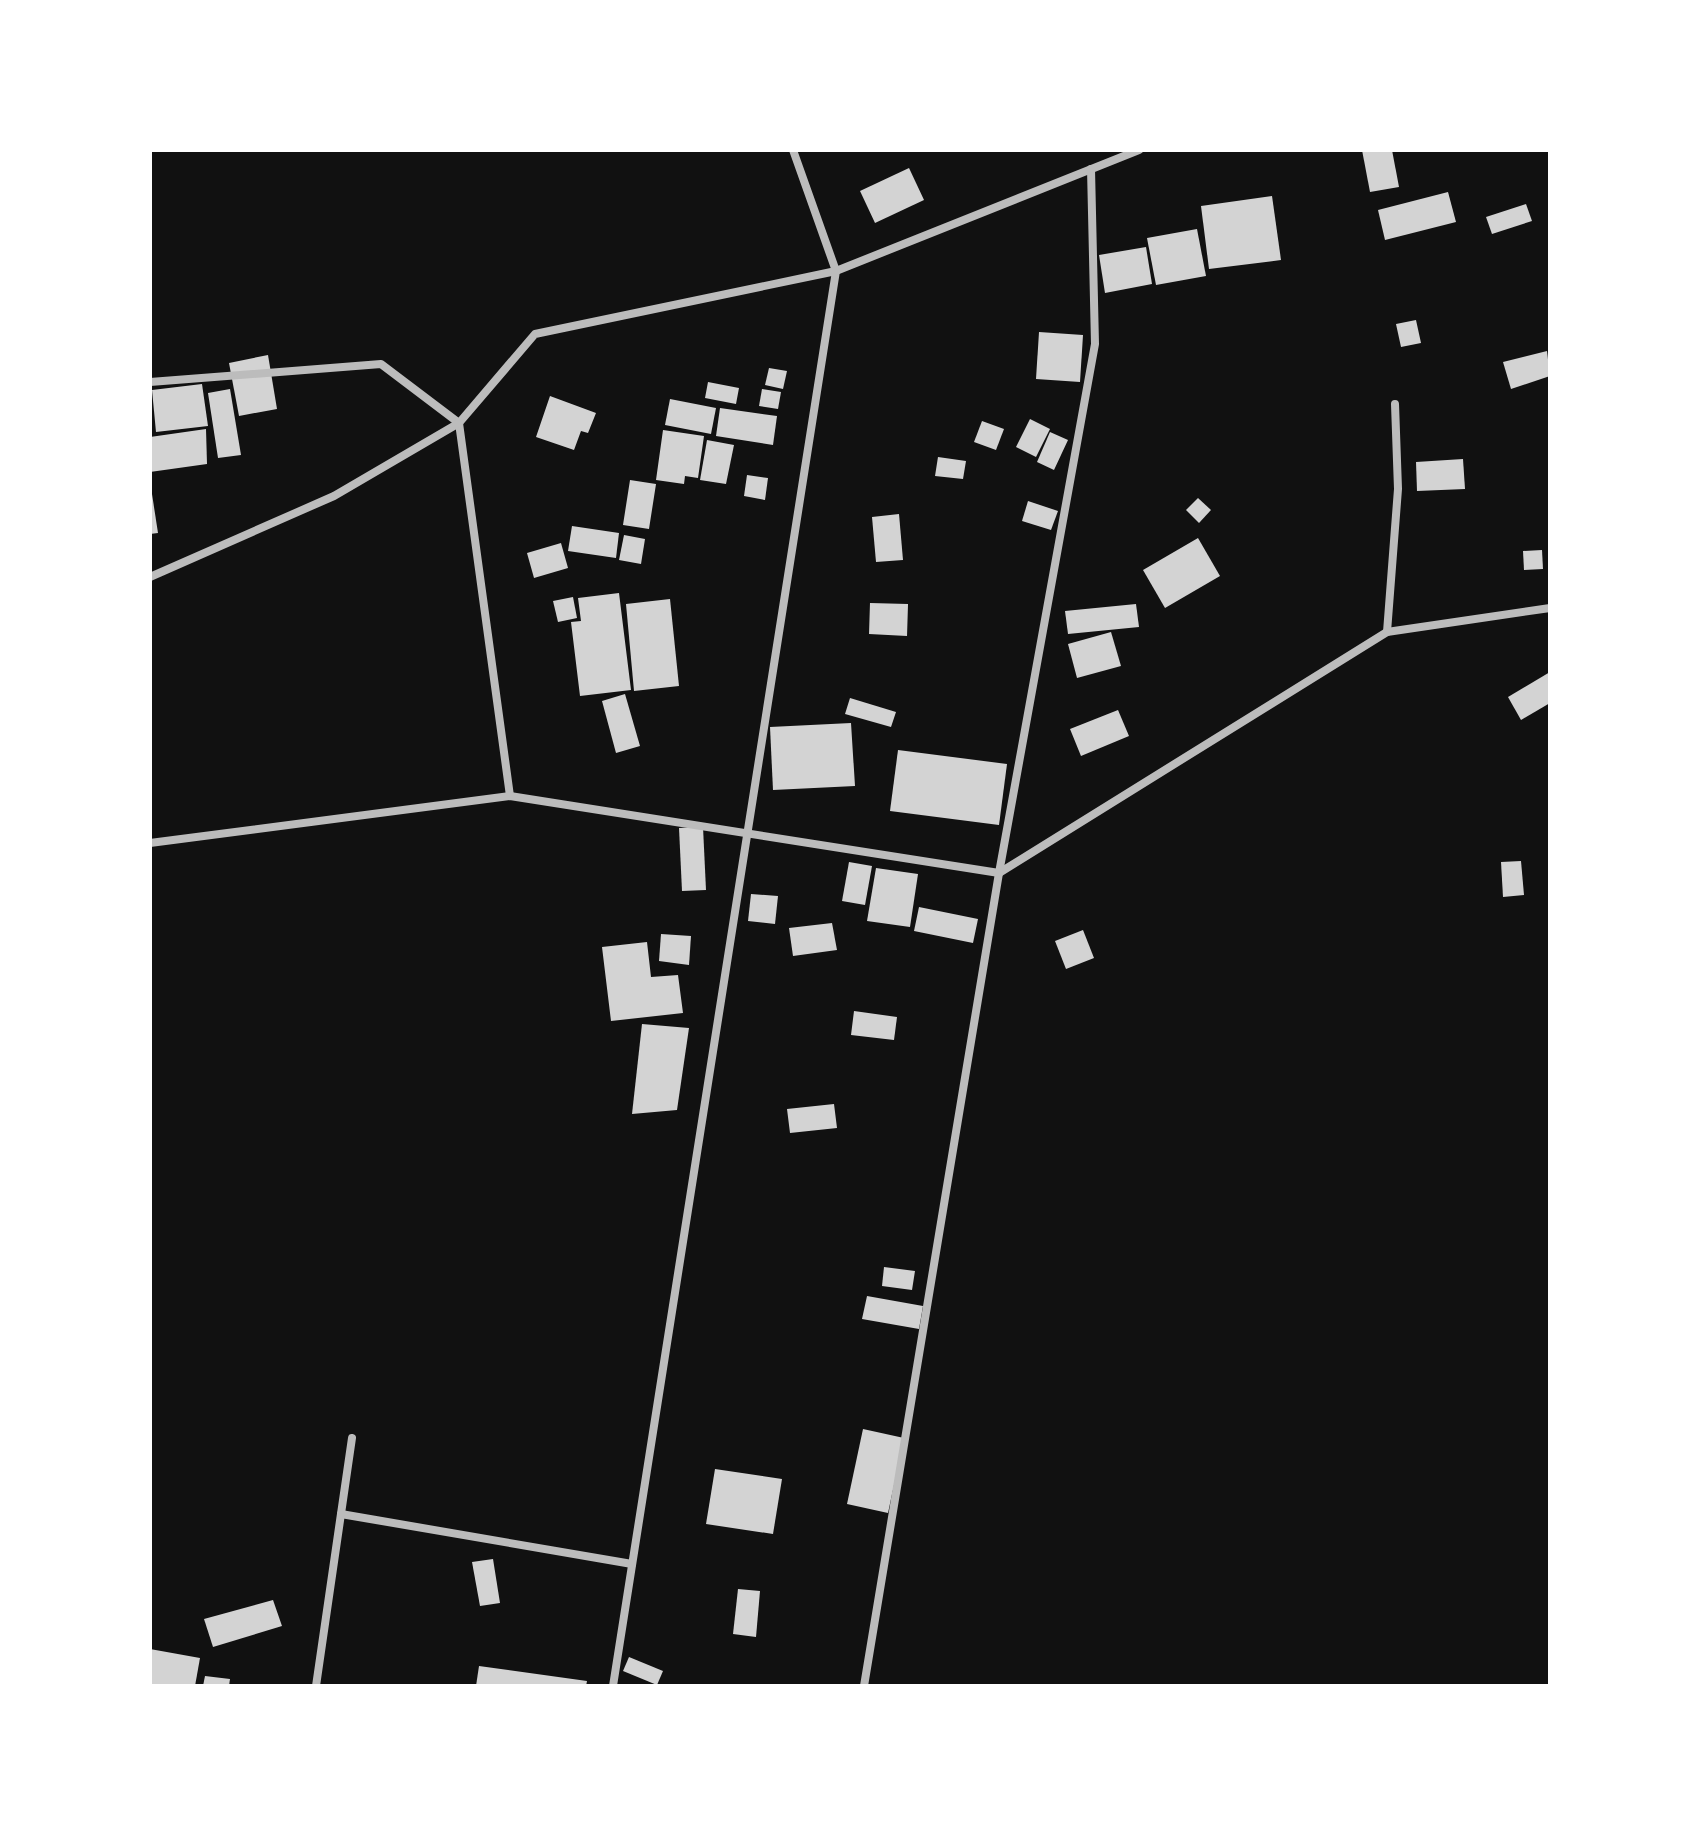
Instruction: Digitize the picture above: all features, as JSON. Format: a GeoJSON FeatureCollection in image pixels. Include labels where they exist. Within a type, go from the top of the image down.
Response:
{"type":"FeatureCollection","features":[{"type":"Feature","properties":{"kind":"street"},"geometry":{"type":"LineString","coordinates":[[613,1686],[836,271],[793,150]]}},
{"type":"Feature","properties":{"kind":"street"},"geometry":{"type":"LineString","coordinates":[[150,577],[334,496],[459,423],[535,334],[836,271],[1139,150]]}},
{"type":"Feature","properties":{"kind":"street"},"geometry":{"type":"LineString","coordinates":[[864,1686],[999,873],[1095,344],[1091,169]]}},
{"type":"Feature","properties":{"kind":"street"},"geometry":{"type":"LineString","coordinates":[[150,382],[381,364],[459,423],[510,796]]}},
{"type":"Feature","properties":{"kind":"street"},"geometry":{"type":"LineString","coordinates":[[1387,632],[1398,489],[1395,404]]}},
{"type":"Feature","properties":{"kind":"street"},"geometry":{"type":"LineString","coordinates":[[150,843],[510,796],[748,831],[999,873],[1387,632],[1550,608]]}},
{"type":"Feature","properties":{"kind":"street"},"geometry":{"type":"LineString","coordinates":[[316,1686],[352,1438]]}},
{"type":"Feature","properties":{"kind":"street"},"geometry":{"type":"LineString","coordinates":[[341,1514],[632,1564]]}},
{"type":"Feature","properties":{"kind":"building"},"geometry":{"type":"Polygon","coordinates":[[[1362,150],[1392,150],[1399,187],[1370,192],[1362,150]]]}},
{"type":"Feature","properties":{"kind":"building"},"geometry":{"type":"Polygon","coordinates":[[[909,168],[924,200],[875,223],[860,191],[909,168]]]}},
{"type":"Feature","properties":{"kind":"building"},"geometry":{"type":"Polygon","coordinates":[[[1448,192],[1456,222],[1385,240],[1378,210],[1448,192]]]}},
{"type":"Feature","properties":{"kind":"building"},"geometry":{"type":"Polygon","coordinates":[[[1272,196],[1281,260],[1209,269],[1201,206],[1272,196]]]}},
{"type":"Feature","properties":{"kind":"building"},"geometry":{"type":"Polygon","coordinates":[[[1526,204],[1532,221],[1492,234],[1486,217],[1526,204]]]}},
{"type":"Feature","properties":{"kind":"building"},"geometry":{"type":"Polygon","coordinates":[[[1197,229],[1206,276],[1156,285],[1147,238],[1197,229]]]}},
{"type":"Feature","properties":{"kind":"building"},"geometry":{"type":"Polygon","coordinates":[[[1146,247],[1152,284],[1105,293],[1099,255],[1146,247]]]}},
{"type":"Feature","properties":{"kind":"building"},"geometry":{"type":"Polygon","coordinates":[[[1416,320],[1421,343],[1401,347],[1396,324],[1416,320]]]}},
{"type":"Feature","properties":{"kind":"building"},"geometry":{"type":"Polygon","coordinates":[[[1039,332],[1083,335],[1080,382],[1036,379],[1039,332]]]}},
{"type":"Feature","properties":{"kind":"building"},"geometry":{"type":"Polygon","coordinates":[[[1547,351],[1550,376],[1511,389],[1503,362],[1547,351]]]}},
{"type":"Feature","properties":{"kind":"building"},"geometry":{"type":"Polygon","coordinates":[[[268,355],[277,409],[239,416],[229,363],[268,355]]]}},
{"type":"Feature","properties":{"kind":"building"},"geometry":{"type":"Polygon","coordinates":[[[769,368],[787,371],[783,389],[765,385],[769,368]]]}},
{"type":"Feature","properties":{"kind":"building"},"geometry":{"type":"Polygon","coordinates":[[[708,382],[739,388],[736,404],[705,398],[708,382]]]}},
{"type":"Feature","properties":{"kind":"building"},"geometry":{"type":"Polygon","coordinates":[[[202,384],[208,426],[156,432],[152,390],[202,384]]]}},
{"type":"Feature","properties":{"kind":"building"},"geometry":{"type":"Polygon","coordinates":[[[230,389],[241,455],[218,458],[208,393],[230,389]]]}},
{"type":"Feature","properties":{"kind":"building"},"geometry":{"type":"Polygon","coordinates":[[[762,389],[781,392],[778,409],[759,406],[762,389]]]}},
{"type":"Feature","properties":{"kind":"building"},"geometry":{"type":"Polygon","coordinates":[[[550,396],[596,413],[588,433],[581,431],[574,450],[536,437],[550,396]]]}},
{"type":"Feature","properties":{"kind":"building"},"geometry":{"type":"Polygon","coordinates":[[[670,399],[716,408],[711,434],[665,425],[670,399]]]}},
{"type":"Feature","properties":{"kind":"building"},"geometry":{"type":"Polygon","coordinates":[[[720,408],[777,416],[773,445],[716,436],[720,408]]]}},
{"type":"Feature","properties":{"kind":"building"},"geometry":{"type":"Polygon","coordinates":[[[1030,419],[1050,429],[1036,457],[1016,447],[1030,419]]]}},
{"type":"Feature","properties":{"kind":"building"},"geometry":{"type":"Polygon","coordinates":[[[982,421],[1004,429],[996,450],[974,442],[982,421]]]}},
{"type":"Feature","properties":{"kind":"building"},"geometry":{"type":"Polygon","coordinates":[[[206,429],[207,464],[150,472],[150,437],[206,429]]]}},
{"type":"Feature","properties":{"kind":"building"},"geometry":{"type":"Polygon","coordinates":[[[663,430],[704,436],[698,478],[685,476],[684,484],[656,480],[663,430]]]}},
{"type":"Feature","properties":{"kind":"building"},"geometry":{"type":"Polygon","coordinates":[[[1050,432],[1068,440],[1054,470],[1037,462],[1050,432]]]}},
{"type":"Feature","properties":{"kind":"building"},"geometry":{"type":"Polygon","coordinates":[[[707,440],[734,445],[726,484],[700,480],[707,440]]]}},
{"type":"Feature","properties":{"kind":"building"},"geometry":{"type":"Polygon","coordinates":[[[938,457],[966,461],[963,479],[935,476],[938,457]]]}},
{"type":"Feature","properties":{"kind":"building"},"geometry":{"type":"Polygon","coordinates":[[[1463,459],[1465,489],[1417,491],[1416,462],[1463,459]]]}},
{"type":"Feature","properties":{"kind":"building"},"geometry":{"type":"Polygon","coordinates":[[[747,475],[768,478],[765,500],[744,496],[747,475]]]}},
{"type":"Feature","properties":{"kind":"building"},"geometry":{"type":"Polygon","coordinates":[[[630,480],[656,484],[649,529],[623,525],[630,480]]]}},
{"type":"Feature","properties":{"kind":"building"},"geometry":{"type":"Polygon","coordinates":[[[150,495],[158,533],[150,534],[150,495]]]}},
{"type":"Feature","properties":{"kind":"building"},"geometry":{"type":"Polygon","coordinates":[[[1198,498],[1211,510],[1199,523],[1186,510],[1198,498]]]}},
{"type":"Feature","properties":{"kind":"building"},"geometry":{"type":"Polygon","coordinates":[[[1028,501],[1058,511],[1051,530],[1022,521],[1028,501]]]}},
{"type":"Feature","properties":{"kind":"building"},"geometry":{"type":"Polygon","coordinates":[[[899,514],[903,560],[876,562],[872,517],[899,514]]]}},
{"type":"Feature","properties":{"kind":"building"},"geometry":{"type":"Polygon","coordinates":[[[572,526],[619,533],[616,558],[568,551],[572,526]]]}},
{"type":"Feature","properties":{"kind":"building"},"geometry":{"type":"Polygon","coordinates":[[[624,535],[645,539],[641,564],[619,560],[624,535]]]}},
{"type":"Feature","properties":{"kind":"building"},"geometry":{"type":"Polygon","coordinates":[[[1198,538],[1220,576],[1165,608],[1143,570],[1198,538]]]}},
{"type":"Feature","properties":{"kind":"building"},"geometry":{"type":"Polygon","coordinates":[[[561,543],[568,568],[534,578],[527,553],[561,543]]]}},
{"type":"Feature","properties":{"kind":"building"},"geometry":{"type":"Polygon","coordinates":[[[1542,550],[1543,569],[1524,570],[1523,551],[1542,550]]]}},
{"type":"Feature","properties":{"kind":"building"},"geometry":{"type":"Polygon","coordinates":[[[619,593],[631,690],[580,696],[571,622],[581,621],[578,598],[619,593]]]}},
{"type":"Feature","properties":{"kind":"building"},"geometry":{"type":"Polygon","coordinates":[[[573,597],[577,618],[558,622],[553,601],[573,597]]]}},
{"type":"Feature","properties":{"kind":"building"},"geometry":{"type":"Polygon","coordinates":[[[670,599],[679,686],[634,691],[626,604],[670,599]]]}},
{"type":"Feature","properties":{"kind":"building"},"geometry":{"type":"Polygon","coordinates":[[[870,603],[908,604],[907,636],[869,634],[870,603]]]}},
{"type":"Feature","properties":{"kind":"building"},"geometry":{"type":"Polygon","coordinates":[[[1136,604],[1139,627],[1068,634],[1065,611],[1136,604]]]}},
{"type":"Feature","properties":{"kind":"building"},"geometry":{"type":"Polygon","coordinates":[[[1111,632],[1121,666],[1077,678],[1068,644],[1111,632]]]}},
{"type":"Feature","properties":{"kind":"building"},"geometry":{"type":"Polygon","coordinates":[[[1550,672],[1550,703],[1521,720],[1508,697],[1550,672]]]}},
{"type":"Feature","properties":{"kind":"building"},"geometry":{"type":"Polygon","coordinates":[[[625,694],[640,746],[616,753],[602,701],[625,694]]]}},
{"type":"Feature","properties":{"kind":"building"},"geometry":{"type":"Polygon","coordinates":[[[850,698],[896,712],[891,727],[845,714],[850,698]]]}},
{"type":"Feature","properties":{"kind":"building"},"geometry":{"type":"Polygon","coordinates":[[[1118,710],[1129,736],[1081,756],[1070,729],[1118,710]]]}},
{"type":"Feature","properties":{"kind":"building"},"geometry":{"type":"Polygon","coordinates":[[[851,723],[855,786],[773,790],[770,727],[851,723]]]}},
{"type":"Feature","properties":{"kind":"building"},"geometry":{"type":"Polygon","coordinates":[[[898,750],[1007,764],[999,825],[890,811],[898,750]]]}},
{"type":"Feature","properties":{"kind":"building"},"geometry":{"type":"Polygon","coordinates":[[[703,827],[706,890],[682,891],[679,828],[703,827]]]}},
{"type":"Feature","properties":{"kind":"building"},"geometry":{"type":"Polygon","coordinates":[[[1521,861],[1524,895],[1503,897],[1501,862],[1521,861]]]}},
{"type":"Feature","properties":{"kind":"building"},"geometry":{"type":"Polygon","coordinates":[[[849,862],[872,866],[865,905],[842,901],[849,862]]]}},
{"type":"Feature","properties":{"kind":"building"},"geometry":{"type":"Polygon","coordinates":[[[876,868],[918,874],[910,927],[867,921],[876,868]]]}},
{"type":"Feature","properties":{"kind":"building"},"geometry":{"type":"Polygon","coordinates":[[[751,894],[778,896],[775,924],[748,921],[751,894]]]}},
{"type":"Feature","properties":{"kind":"building"},"geometry":{"type":"Polygon","coordinates":[[[919,907],[978,919],[973,943],[914,931],[919,907]]]}},
{"type":"Feature","properties":{"kind":"building"},"geometry":{"type":"Polygon","coordinates":[[[832,923],[837,950],[793,956],[789,928],[832,923]]]}},
{"type":"Feature","properties":{"kind":"building"},"geometry":{"type":"Polygon","coordinates":[[[1083,930],[1094,958],[1066,969],[1055,941],[1083,930]]]}},
{"type":"Feature","properties":{"kind":"building"},"geometry":{"type":"Polygon","coordinates":[[[661,934],[691,936],[689,965],[659,961],[661,934]]]}},
{"type":"Feature","properties":{"kind":"building"},"geometry":{"type":"Polygon","coordinates":[[[647,942],[651,977],[678,975],[683,1013],[611,1021],[602,947],[647,942]]]}},
{"type":"Feature","properties":{"kind":"building"},"geometry":{"type":"Polygon","coordinates":[[[854,1011],[897,1017],[894,1040],[851,1035],[854,1011]]]}},
{"type":"Feature","properties":{"kind":"building"},"geometry":{"type":"Polygon","coordinates":[[[642,1024],[689,1028],[677,1110],[632,1114],[642,1024]]]}},
{"type":"Feature","properties":{"kind":"building"},"geometry":{"type":"Polygon","coordinates":[[[834,1104],[837,1128],[790,1133],[787,1109],[834,1104]]]}},
{"type":"Feature","properties":{"kind":"building"},"geometry":{"type":"Polygon","coordinates":[[[884,1267],[915,1271],[912,1290],[882,1286],[884,1267]]]}},
{"type":"Feature","properties":{"kind":"building"},"geometry":{"type":"Polygon","coordinates":[[[867,1296],[923,1306],[919,1329],[862,1319],[867,1296]]]}},
{"type":"Feature","properties":{"kind":"building"},"geometry":{"type":"Polygon","coordinates":[[[863,1429],[904,1438],[888,1513],[847,1504],[863,1429]]]}},
{"type":"Feature","properties":{"kind":"building"},"geometry":{"type":"Polygon","coordinates":[[[715,1469],[782,1479],[773,1534],[706,1524],[715,1469]]]}},
{"type":"Feature","properties":{"kind":"building"},"geometry":{"type":"Polygon","coordinates":[[[493,1559],[500,1603],[480,1606],[472,1562],[493,1559]]]}},
{"type":"Feature","properties":{"kind":"building"},"geometry":{"type":"Polygon","coordinates":[[[738,1589],[760,1591],[756,1637],[733,1634],[738,1589]]]}},
{"type":"Feature","properties":{"kind":"building"},"geometry":{"type":"Polygon","coordinates":[[[273,1600],[282,1626],[213,1647],[204,1619],[273,1600]]]}},
{"type":"Feature","properties":{"kind":"building"},"geometry":{"type":"Polygon","coordinates":[[[150,1649],[200,1658],[195,1686],[150,1686],[150,1649]]]}},
{"type":"Feature","properties":{"kind":"building"},"geometry":{"type":"Polygon","coordinates":[[[629,1657],[663,1671],[657,1685],[623,1671],[629,1657]]]}},
{"type":"Feature","properties":{"kind":"building"},"geometry":{"type":"Polygon","coordinates":[[[479,1666],[587,1681],[586,1686],[476,1686],[479,1666]]]}},
{"type":"Feature","properties":{"kind":"building"},"geometry":{"type":"Polygon","coordinates":[[[205,1676],[230,1679],[229,1686],[203,1686],[205,1676]]]}}]}
